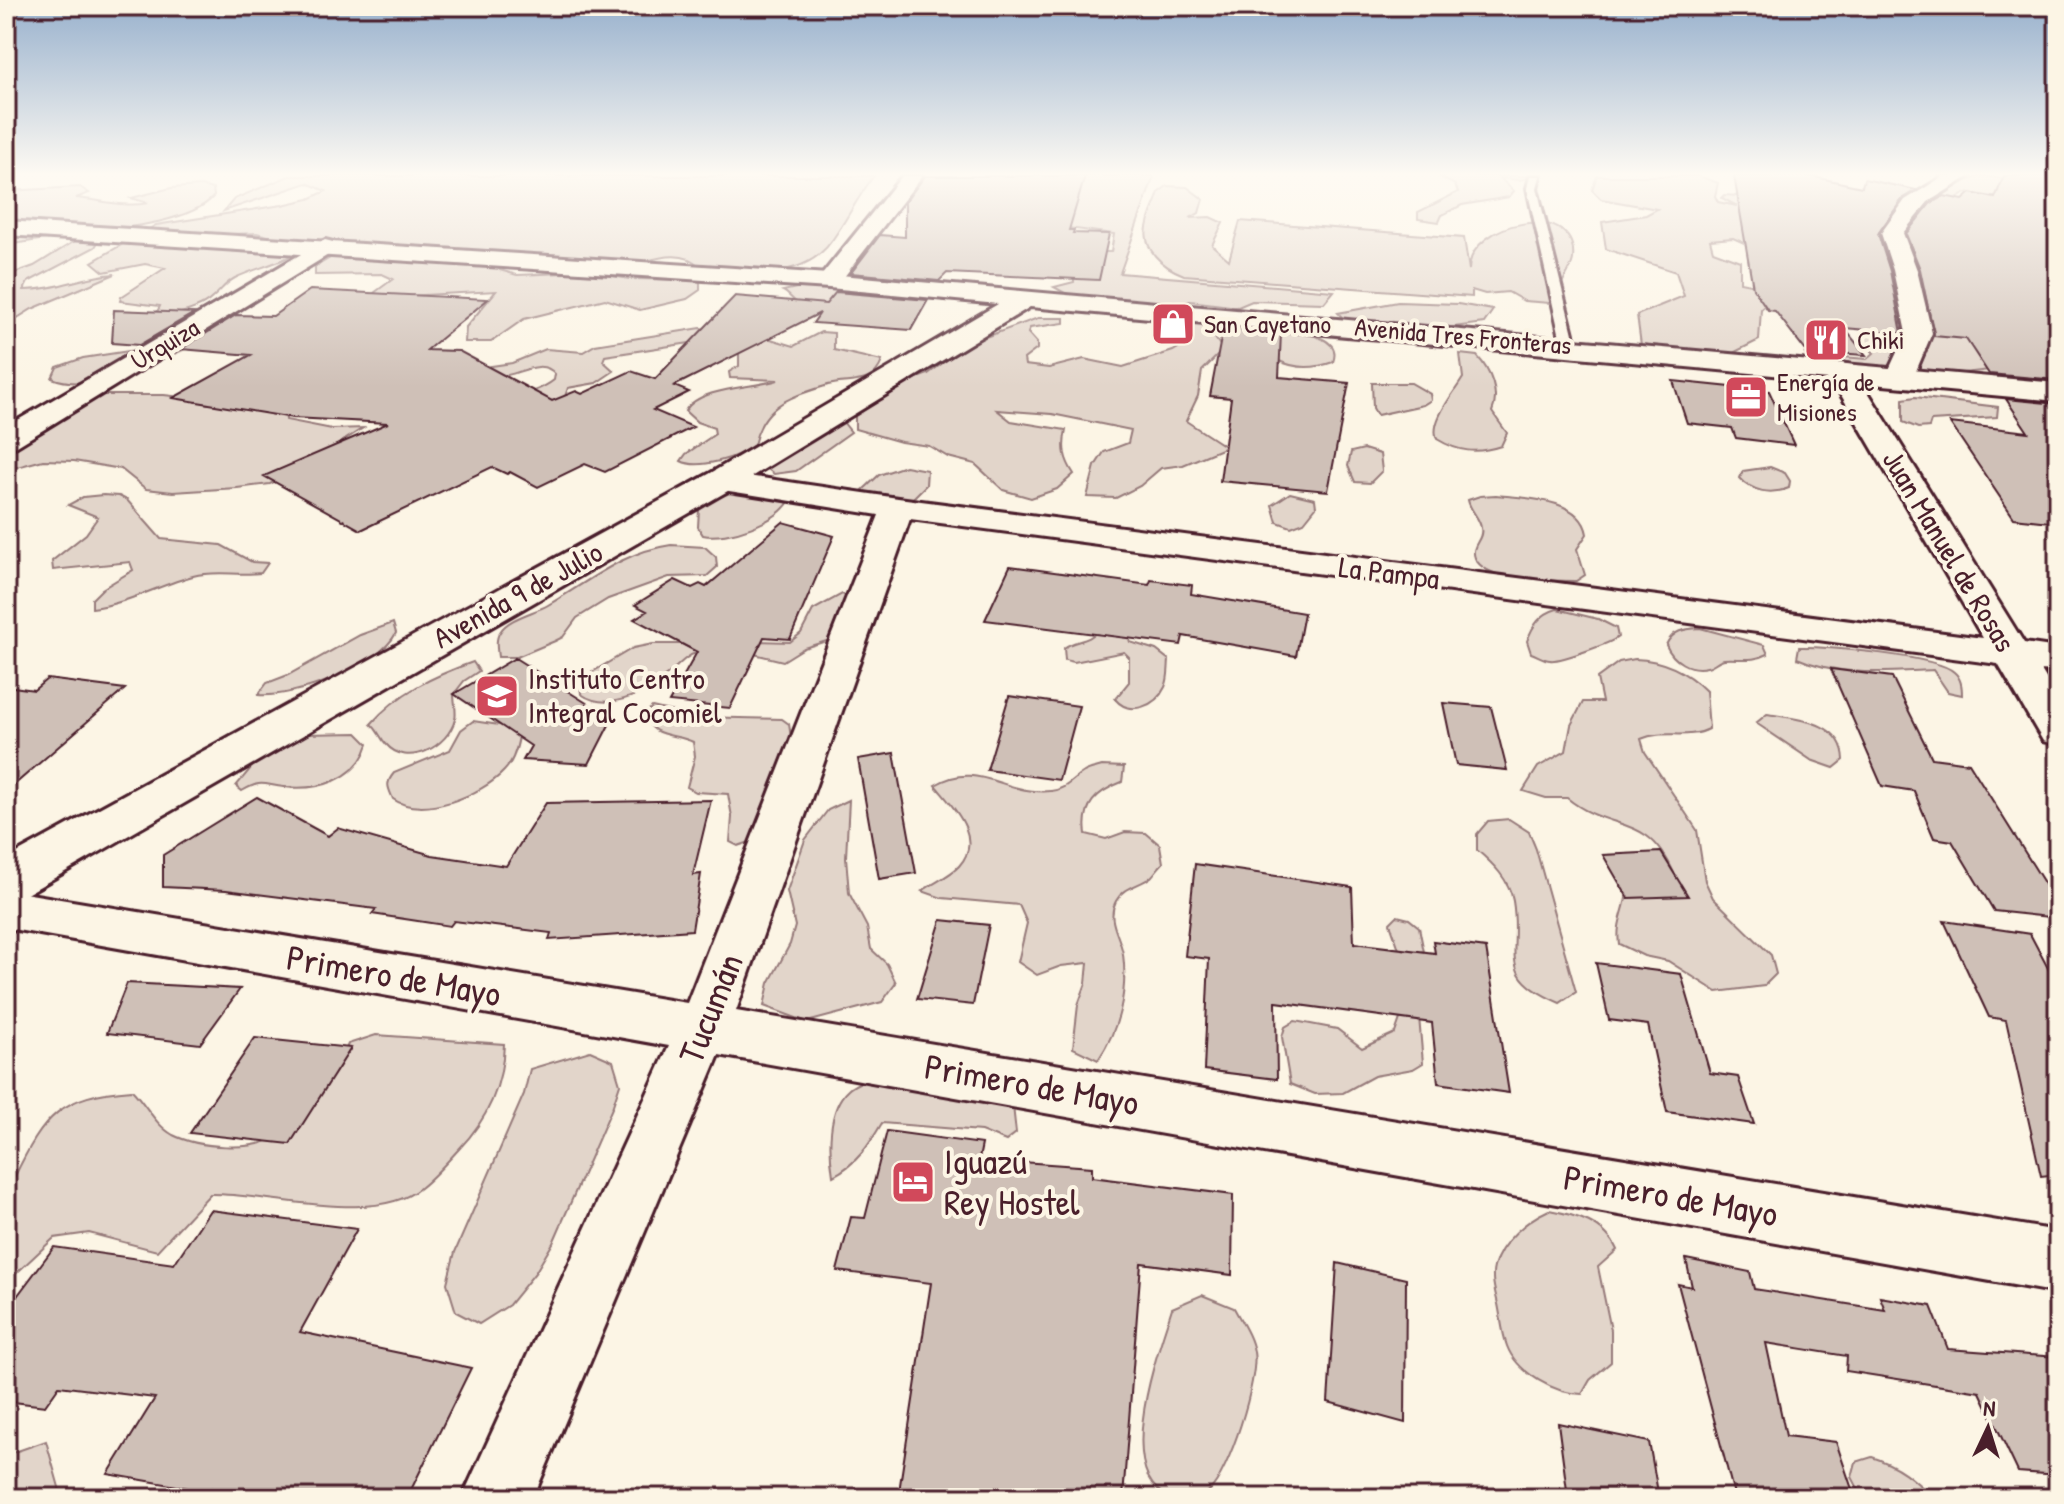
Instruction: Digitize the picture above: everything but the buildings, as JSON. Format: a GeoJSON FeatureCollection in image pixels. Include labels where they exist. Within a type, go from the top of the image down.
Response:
{"type":"FeatureCollection","features":[{"type":"Feature","properties":{"kind":"main road","name":"Avenida Tres Fronteras"},"geometry":{"type":"LineString","coordinates":[[311,246],[829,281],[2058,392]]}},
{"type":"Feature","properties":{"kind":"main road","name":"Avenida 9 de Julio"},"geometry":{"type":"LineString","coordinates":[[6,882],[721,481],[1025,299]]}},
{"type":"Feature","properties":{"kind":"street"},"geometry":{"type":"LineString","coordinates":[[829,281],[857,246]]}},
{"type":"Feature","properties":{"kind":"street"},"geometry":{"type":"LineString","coordinates":[[1897,246],[1919,333],[1900,376]]}},
{"type":"Feature","properties":{"kind":"street","name":"Urquiza"},"geometry":{"type":"LineString","coordinates":[[6,440],[325,247]]}},
{"type":"Feature","properties":{"kind":"street","name":"Juan Manuel de Rosas"},"geometry":{"type":"LineString","coordinates":[[1841,371],[2058,731]]}},
{"type":"Feature","properties":{"kind":"street","name":"La Pampa"},"geometry":{"type":"LineString","coordinates":[[721,481],[898,508],[2058,660]]}},
{"type":"Feature","properties":{"kind":"street","name":"Tucumán"},"geometry":{"type":"LineString","coordinates":[[497,1498],[704,1028],[898,508]]}},
{"type":"Feature","properties":{"kind":"street","name":"Primero de Mayo"},"geometry":{"type":"LineString","coordinates":[[6,909],[2058,1262]]}},
{"type":"Feature","properties":{"kind":"lane"},"geometry":{"type":"LineString","coordinates":[[1546,246],[1569,346]]}},
{"type":"Feature","properties":{"kind":"shaded area"},"geometry":{"type":"Polygon","coordinates":[[[66,246],[96,246],[28,282],[24,290],[115,274],[32,309],[6,325],[6,276],[34,266],[66,246]]]}},
{"type":"Feature","properties":{"kind":"shaded area"},"geometry":{"type":"Polygon","coordinates":[[[119,246],[304,248],[235,278],[201,306],[160,319],[157,312],[160,306],[120,301],[121,297],[165,268],[145,264],[104,272],[92,262],[119,246]]]}},
{"type":"Feature","properties":{"kind":"shaded area"},"geometry":{"type":"Polygon","coordinates":[[[333,246],[359,246],[493,262],[500,270],[517,275],[590,272],[629,279],[700,280],[700,290],[687,299],[640,310],[605,299],[524,319],[491,342],[465,342],[466,327],[496,291],[367,298],[393,279],[382,274],[315,275],[315,267],[347,248],[333,246]]]}},
{"type":"Feature","properties":{"kind":"shaded area"},"geometry":{"type":"Polygon","coordinates":[[[402,246],[827,246],[806,263],[772,271],[700,267],[694,261],[679,257],[662,257],[638,263],[402,246]]]}},
{"type":"Feature","properties":{"kind":"shaded area"},"geometry":{"type":"Polygon","coordinates":[[[1112,246],[1129,246],[1120,273],[1334,291],[1324,303],[1252,301],[1238,307],[1190,301],[1167,309],[1085,304],[1054,287],[1074,282],[1074,274],[1095,252],[1111,252],[1112,246]]]}},
{"type":"Feature","properties":{"kind":"shaded area"},"geometry":{"type":"Polygon","coordinates":[[[1149,246],[1213,246],[1229,260],[1233,246],[1465,246],[1469,270],[1474,253],[1480,246],[1571,246],[1573,259],[1550,303],[1524,301],[1508,292],[1485,294],[1472,290],[1472,297],[1184,275],[1161,262],[1149,246]]]}},
{"type":"Feature","properties":{"kind":"shaded area"},"geometry":{"type":"Polygon","coordinates":[[[1606,246],[1712,246],[1713,251],[1740,261],[1740,282],[1781,290],[1761,309],[1759,340],[1733,353],[1641,345],[1637,315],[1684,296],[1676,272],[1606,249],[1606,246]]]}},
{"type":"Feature","properties":{"kind":"shaded area"},"geometry":{"type":"Polygon","coordinates":[[[1752,246],[1973,246],[1998,253],[1905,270],[1886,263],[1767,253],[1752,246]]]}},
{"type":"Feature","properties":{"kind":"shaded area"},"geometry":{"type":"Polygon","coordinates":[[[1923,274],[1952,328],[2007,368],[1955,374],[1917,369],[1915,360],[1925,355],[1926,345],[1914,278],[1923,274]]]}},
{"type":"Feature","properties":{"kind":"shaded area"},"geometry":{"type":"Polygon","coordinates":[[[1884,277],[1900,281],[1909,330],[1904,350],[1887,372],[1825,367],[1808,359],[1805,354],[1867,359],[1874,353],[1864,342],[1863,334],[1886,332],[1882,324],[1884,277]]]}},
{"type":"Feature","properties":{"kind":"shaded area"},"geometry":{"type":"Polygon","coordinates":[[[814,284],[875,288],[816,306],[798,303],[783,291],[814,284]]]}},
{"type":"Feature","properties":{"kind":"shaded area"},"geometry":{"type":"Polygon","coordinates":[[[1398,302],[1458,304],[1493,310],[1484,323],[1363,339],[1338,313],[1398,302]]]}},
{"type":"Feature","properties":{"kind":"shaded area"},"geometry":{"type":"Polygon","coordinates":[[[1203,314],[1228,318],[1215,338],[1223,350],[1202,371],[1198,396],[1186,421],[1226,447],[1183,465],[1161,468],[1140,486],[1116,498],[1087,497],[1095,466],[1104,452],[1128,443],[1131,430],[1052,414],[997,410],[1011,421],[1066,430],[1065,453],[1074,474],[1057,489],[1031,498],[1003,490],[975,464],[948,457],[929,446],[855,429],[855,416],[906,382],[928,374],[969,343],[1038,318],[1064,318],[1064,323],[1030,328],[1028,333],[1037,343],[1037,349],[1024,359],[1025,365],[1049,368],[1084,359],[1123,367],[1173,351],[1188,342],[1187,321],[1203,314]]]}},
{"type":"Feature","properties":{"kind":"shaded area"},"geometry":{"type":"Polygon","coordinates":[[[701,328],[710,331],[696,342],[605,356],[603,361],[614,371],[596,383],[568,388],[561,408],[397,429],[384,423],[399,411],[481,403],[523,395],[554,380],[555,374],[542,367],[505,376],[471,369],[512,363],[546,349],[583,352],[595,345],[701,328]]]}},
{"type":"Feature","properties":{"kind":"shaded area"},"geometry":{"type":"Polygon","coordinates":[[[821,332],[834,333],[834,350],[882,361],[878,369],[867,378],[828,385],[781,404],[764,420],[754,445],[739,454],[708,463],[681,461],[715,434],[714,428],[697,422],[685,411],[692,403],[714,393],[778,380],[730,378],[729,372],[739,366],[739,354],[732,351],[764,337],[794,346],[821,332]]]}},
{"type":"Feature","properties":{"kind":"shaded area"},"geometry":{"type":"Polygon","coordinates":[[[193,334],[199,343],[126,373],[87,382],[52,378],[57,367],[83,358],[142,349],[193,334]]]}},
{"type":"Feature","properties":{"kind":"shaded area"},"geometry":{"type":"Polygon","coordinates":[[[1306,334],[1328,342],[1333,347],[1333,362],[1305,367],[1277,360],[1279,335],[1306,334]]]}},
{"type":"Feature","properties":{"kind":"shaded area"},"geometry":{"type":"Polygon","coordinates":[[[1460,354],[1477,356],[1490,376],[1495,398],[1492,412],[1507,433],[1501,446],[1468,450],[1452,447],[1437,439],[1435,432],[1439,416],[1463,378],[1460,354]]]}},
{"type":"Feature","properties":{"kind":"shaded area"},"geometry":{"type":"Polygon","coordinates":[[[1372,383],[1411,383],[1430,394],[1431,400],[1423,405],[1377,415],[1373,408],[1372,383]]]}},
{"type":"Feature","properties":{"kind":"shaded area"},"geometry":{"type":"Polygon","coordinates":[[[75,395],[164,395],[208,404],[285,407],[286,420],[332,429],[363,428],[298,470],[270,484],[237,488],[173,492],[146,489],[121,469],[74,461],[43,460],[6,470],[6,434],[75,395]]]}},
{"type":"Feature","properties":{"kind":"shaded area"},"geometry":{"type":"Polygon","coordinates":[[[1915,397],[1998,407],[1997,417],[1931,421],[1929,427],[1918,428],[1903,422],[1903,399],[1915,397]]]}},
{"type":"Feature","properties":{"kind":"shaded area"},"geometry":{"type":"Polygon","coordinates":[[[843,422],[851,432],[796,471],[774,474],[760,463],[822,430],[843,422]]]}},
{"type":"Feature","properties":{"kind":"shaded area"},"geometry":{"type":"Polygon","coordinates":[[[1364,449],[1380,454],[1382,471],[1370,483],[1355,482],[1348,466],[1351,452],[1364,449]]]}},
{"type":"Feature","properties":{"kind":"shaded area"},"geometry":{"type":"Polygon","coordinates":[[[905,466],[927,470],[926,485],[911,500],[881,503],[863,490],[879,475],[905,466]]]}},
{"type":"Feature","properties":{"kind":"shaded area"},"geometry":{"type":"Polygon","coordinates":[[[1770,467],[1785,473],[1790,481],[1789,488],[1762,491],[1740,478],[1743,471],[1770,467]]]}},
{"type":"Feature","properties":{"kind":"shaded area"},"geometry":{"type":"Polygon","coordinates":[[[735,491],[790,500],[775,515],[751,528],[725,535],[703,535],[698,527],[699,509],[707,502],[735,491]]]}},
{"type":"Feature","properties":{"kind":"shaded area"},"geometry":{"type":"Polygon","coordinates":[[[1290,493],[1315,499],[1316,507],[1304,522],[1291,527],[1277,522],[1272,505],[1290,493]]]}},
{"type":"Feature","properties":{"kind":"shaded area"},"geometry":{"type":"Polygon","coordinates":[[[103,495],[127,500],[161,539],[221,545],[252,562],[268,563],[261,573],[201,574],[118,603],[92,608],[92,599],[102,589],[133,570],[130,562],[53,570],[52,561],[86,534],[98,517],[68,505],[83,497],[103,495]]]}},
{"type":"Feature","properties":{"kind":"shaded area"},"geometry":{"type":"Polygon","coordinates":[[[1496,495],[1550,502],[1574,513],[1583,522],[1587,534],[1577,549],[1585,575],[1576,581],[1521,579],[1492,572],[1482,566],[1474,553],[1481,528],[1468,500],[1496,495]]]}},
{"type":"Feature","properties":{"kind":"shaded area"},"geometry":{"type":"Polygon","coordinates":[[[671,545],[705,547],[716,557],[717,567],[707,576],[669,577],[608,599],[577,618],[563,637],[517,657],[498,657],[497,638],[509,623],[548,605],[622,561],[671,545]]]}},
{"type":"Feature","properties":{"kind":"shaded area"},"geometry":{"type":"Polygon","coordinates":[[[842,594],[849,597],[830,640],[804,648],[783,661],[750,653],[758,641],[790,642],[801,633],[813,610],[842,594]]]}},
{"type":"Feature","properties":{"kind":"shaded area"},"geometry":{"type":"Polygon","coordinates":[[[1557,609],[1598,619],[1616,628],[1618,637],[1585,652],[1555,660],[1531,653],[1527,641],[1535,625],[1546,614],[1557,609]]]}},
{"type":"Feature","properties":{"kind":"shaded area"},"geometry":{"type":"Polygon","coordinates":[[[393,623],[396,633],[387,646],[355,668],[313,686],[274,695],[258,695],[267,683],[288,675],[360,635],[393,623]]]}},
{"type":"Feature","properties":{"kind":"shaded area"},"geometry":{"type":"Polygon","coordinates":[[[1700,628],[1764,645],[1768,654],[1752,659],[1724,659],[1707,667],[1688,666],[1677,660],[1666,645],[1680,631],[1700,628]]]}},
{"type":"Feature","properties":{"kind":"shaded area"},"geometry":{"type":"Polygon","coordinates":[[[1098,630],[1128,636],[1130,642],[1156,650],[1169,660],[1166,684],[1156,699],[1135,708],[1115,699],[1129,682],[1129,657],[1124,652],[1074,662],[1065,660],[1064,648],[1090,637],[1098,630]]]}},
{"type":"Feature","properties":{"kind":"shaded area"},"geometry":{"type":"Polygon","coordinates":[[[682,644],[698,652],[655,684],[624,699],[602,701],[581,694],[580,683],[584,677],[633,648],[682,644]]]}},
{"type":"Feature","properties":{"kind":"shaded area"},"geometry":{"type":"Polygon","coordinates":[[[1799,647],[1855,650],[1944,666],[1958,677],[1962,695],[1948,692],[1933,670],[1846,671],[1797,658],[1799,647]]]}},
{"type":"Feature","properties":{"kind":"shaded area"},"geometry":{"type":"Polygon","coordinates":[[[1635,659],[1674,668],[1706,691],[1709,729],[1693,734],[1641,739],[1645,752],[1697,830],[1705,881],[1713,898],[1771,955],[1776,974],[1764,986],[1717,992],[1668,961],[1644,956],[1619,944],[1619,924],[1627,893],[1667,887],[1674,873],[1663,853],[1640,832],[1598,816],[1567,798],[1546,798],[1523,791],[1538,767],[1566,751],[1571,725],[1583,702],[1602,702],[1597,678],[1619,662],[1635,659]]]}},
{"type":"Feature","properties":{"kind":"shaded area"},"geometry":{"type":"Polygon","coordinates":[[[473,662],[479,671],[464,681],[454,694],[455,719],[445,738],[426,751],[415,754],[395,751],[386,744],[371,724],[381,713],[418,686],[473,662]]]}},
{"type":"Feature","properties":{"kind":"shaded area"},"geometry":{"type":"Polygon","coordinates":[[[652,707],[695,717],[782,719],[789,724],[792,744],[757,835],[750,842],[738,846],[730,842],[732,817],[728,794],[696,792],[687,787],[695,756],[693,742],[664,734],[652,727],[646,713],[652,707]]]}},
{"type":"Feature","properties":{"kind":"shaded area"},"geometry":{"type":"Polygon","coordinates":[[[1767,714],[1804,720],[1827,730],[1842,747],[1844,760],[1834,768],[1811,760],[1756,723],[1767,714]]]}},
{"type":"Feature","properties":{"kind":"shaded area"},"geometry":{"type":"Polygon","coordinates":[[[473,721],[512,727],[519,737],[514,755],[504,771],[481,788],[451,802],[419,807],[393,799],[388,786],[394,773],[450,750],[461,730],[473,721]]]}},
{"type":"Feature","properties":{"kind":"shaded area"},"geometry":{"type":"Polygon","coordinates":[[[357,733],[368,744],[363,756],[346,774],[335,780],[323,785],[297,788],[259,784],[242,791],[236,786],[255,763],[304,734],[357,733]]]}},
{"type":"Feature","properties":{"kind":"shaded area"},"geometry":{"type":"Polygon","coordinates":[[[1102,766],[1124,767],[1122,782],[1105,790],[1093,801],[1086,815],[1086,834],[1106,839],[1125,832],[1146,833],[1160,845],[1163,863],[1151,877],[1123,893],[1113,908],[1113,921],[1123,954],[1123,996],[1111,1036],[1098,1060],[1073,1048],[1078,1005],[1086,983],[1088,963],[1061,966],[1037,975],[1018,962],[1027,923],[1019,905],[942,898],[922,891],[959,866],[969,844],[963,822],[935,785],[965,776],[1020,789],[1051,791],[1065,786],[1086,771],[1102,766]]]}},
{"type":"Feature","properties":{"kind":"shaded area"},"geometry":{"type":"Polygon","coordinates":[[[849,800],[846,857],[849,893],[867,927],[871,949],[887,964],[896,983],[882,1002],[807,1022],[764,1006],[769,983],[790,944],[795,926],[787,891],[805,840],[828,810],[849,800]]]}},
{"type":"Feature","properties":{"kind":"shaded area"},"geometry":{"type":"Polygon","coordinates":[[[1509,819],[1529,832],[1536,849],[1576,992],[1560,1003],[1539,993],[1518,972],[1511,893],[1500,872],[1477,850],[1477,834],[1488,821],[1509,819]]]}},
{"type":"Feature","properties":{"kind":"shaded area"},"geometry":{"type":"Polygon","coordinates":[[[1397,916],[1409,919],[1419,927],[1425,957],[1419,1017],[1423,1063],[1413,1069],[1374,1076],[1343,1093],[1315,1094],[1290,1084],[1282,1037],[1285,1027],[1295,1021],[1337,1029],[1362,1048],[1395,1033],[1402,1013],[1400,952],[1390,923],[1397,916]]]}},
{"type":"Feature","properties":{"kind":"shaded area"},"geometry":{"type":"Polygon","coordinates":[[[376,1035],[504,1044],[497,1087],[478,1126],[420,1188],[400,1199],[376,1205],[349,1206],[210,1194],[157,1251],[89,1233],[54,1238],[6,1283],[6,1182],[14,1178],[35,1139],[57,1113],[87,1097],[132,1090],[156,1120],[173,1135],[210,1145],[254,1145],[276,1136],[299,1114],[339,1067],[348,1044],[376,1035]]]}},
{"type":"Feature","properties":{"kind":"shaded area"},"geometry":{"type":"Polygon","coordinates":[[[590,1051],[613,1061],[620,1084],[612,1108],[553,1243],[535,1273],[509,1305],[479,1324],[456,1312],[447,1283],[455,1252],[524,1094],[530,1069],[590,1051]]]}},
{"type":"Feature","properties":{"kind":"shaded area"},"geometry":{"type":"Polygon","coordinates":[[[876,1075],[1013,1106],[1016,1133],[1006,1141],[981,1131],[882,1123],[856,1160],[833,1176],[830,1143],[836,1108],[851,1088],[876,1075]]]}},
{"type":"Feature","properties":{"kind":"shaded area"},"geometry":{"type":"Polygon","coordinates":[[[1549,1210],[1589,1222],[1605,1233],[1617,1250],[1598,1267],[1611,1330],[1611,1362],[1590,1380],[1582,1394],[1549,1386],[1519,1365],[1505,1341],[1494,1285],[1494,1267],[1502,1249],[1532,1219],[1549,1210]]]}},
{"type":"Feature","properties":{"kind":"shaded area"},"geometry":{"type":"Polygon","coordinates":[[[1202,1295],[1234,1308],[1254,1352],[1252,1382],[1241,1424],[1217,1481],[1201,1496],[1178,1499],[1169,1497],[1152,1484],[1144,1463],[1141,1438],[1144,1409],[1172,1308],[1202,1295]]]}},
{"type":"Feature","properties":{"kind":"shaded area"},"geometry":{"type":"Polygon","coordinates":[[[46,1441],[62,1498],[6,1498],[6,1455],[46,1441]]]}},
{"type":"Feature","properties":{"kind":"shaded area"},"geometry":{"type":"Polygon","coordinates":[[[1872,1457],[1905,1473],[1933,1498],[1863,1498],[1852,1477],[1856,1462],[1872,1457]]]}},
{"type":"Feature","properties":{"kind":"place","name":"San Cayetano"},"geometry":{"type":"Point","coordinates":[1173,324]}},
{"type":"Feature","properties":{"kind":"place","name":"Chiki"},"geometry":{"type":"Point","coordinates":[1826,340]}},
{"type":"Feature","properties":{"kind":"place","name":"Energía de Misiones"},"geometry":{"type":"Point","coordinates":[1746,397]}},
{"type":"Feature","properties":{"kind":"place","name":"Instituto Centro Integral Cocomiel"},"geometry":{"type":"Point","coordinates":[497,696]}},
{"type":"Feature","properties":{"kind":"place","name":"Iguazú Rey Hostel"},"geometry":{"type":"Point","coordinates":[913,1182]}}]}
